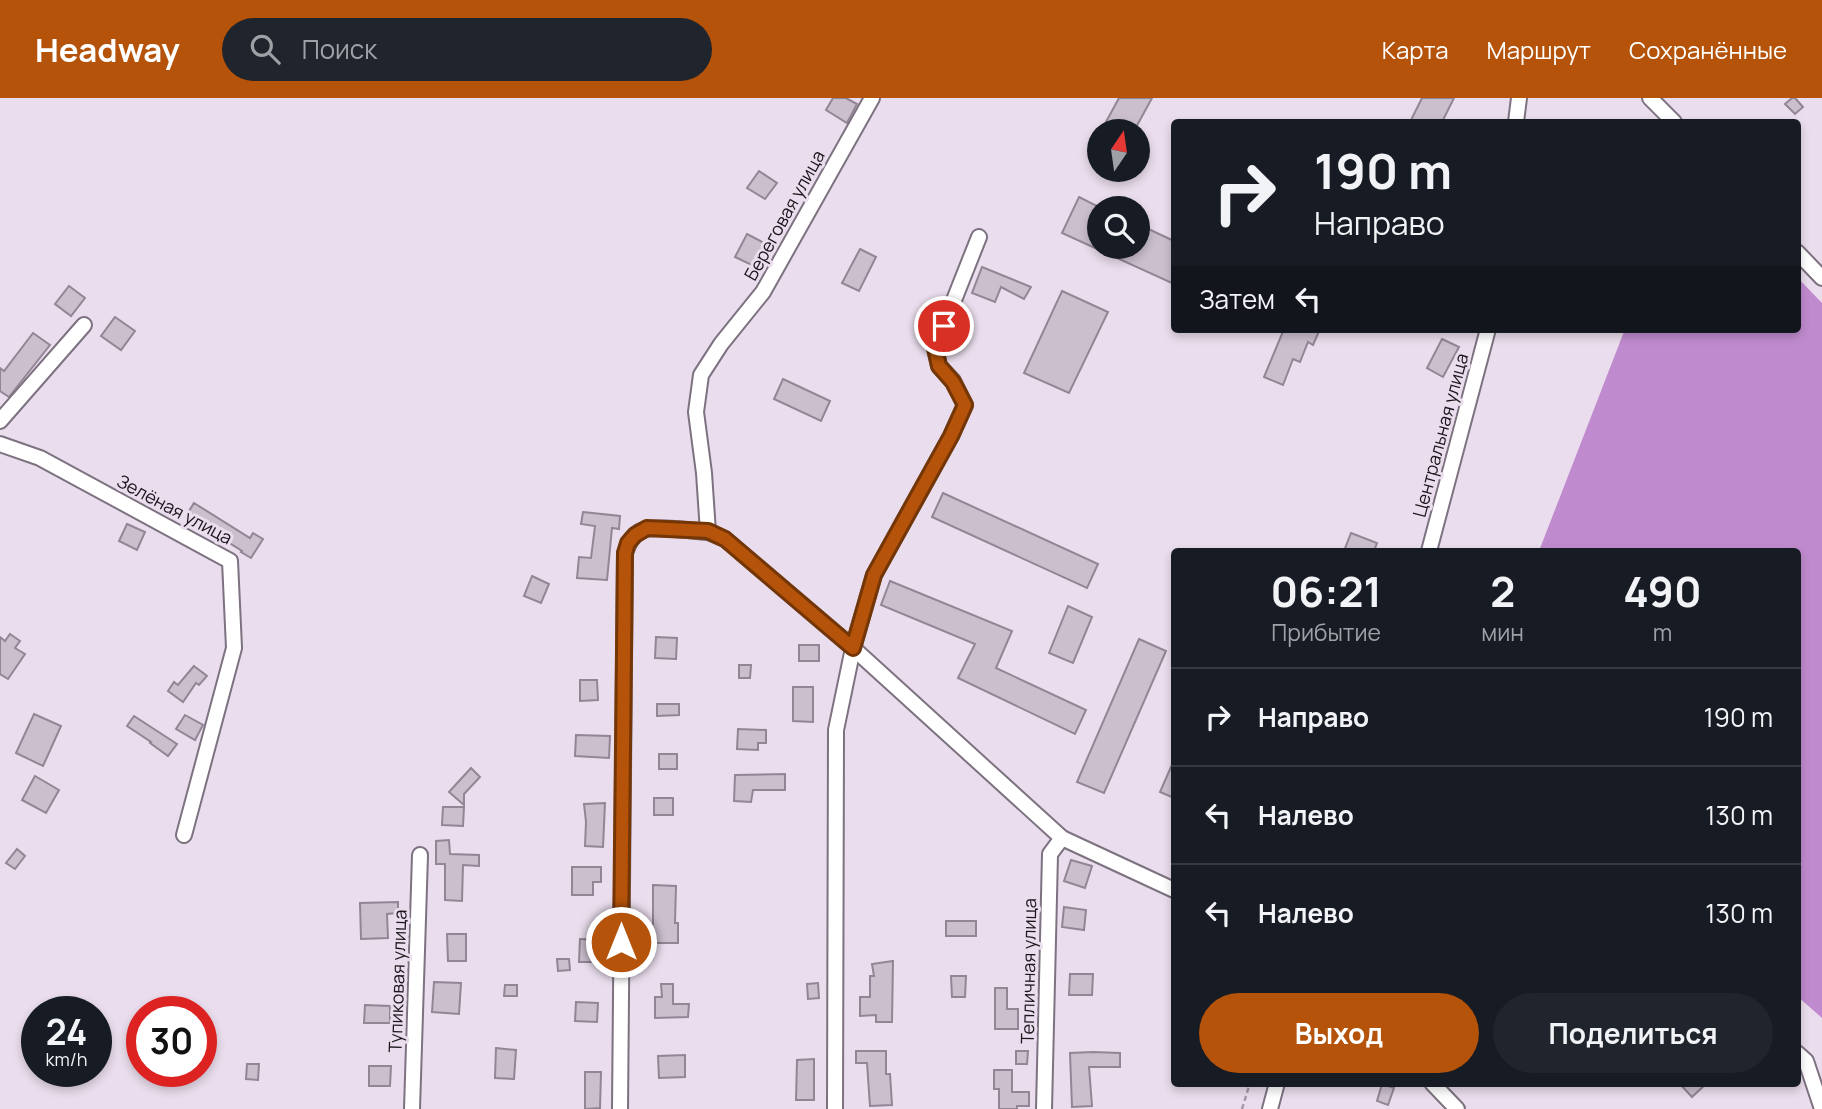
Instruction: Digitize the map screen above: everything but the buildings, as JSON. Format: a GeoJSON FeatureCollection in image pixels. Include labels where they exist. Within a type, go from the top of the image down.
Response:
{"type":"FeatureCollection","features":[{"type":"Feature","properties":{"kind":"street","name":"Береговая улица"},"geometry":{"type":"LineString","coordinates":[[708,531],[696,412],[701,375],[721,344],[763,292],[872,98]]}},
{"type":"Feature","properties":{"kind":"street"},"geometry":{"type":"LineString","coordinates":[[1516,119],[1519,98]]}},
{"type":"Feature","properties":{"kind":"street"},"geometry":{"type":"LineString","coordinates":[[1650,98],[1671,119]]}},
{"type":"Feature","properties":{"kind":"street"},"geometry":{"type":"LineString","coordinates":[[835,1109],[836,730],[853,648],[874,575],[951,436],[965,405],[953,382],[939,366],[935,348],[979,237]]}},
{"type":"Feature","properties":{"kind":"street"},"geometry":{"type":"LineString","coordinates":[[1801,256],[1822,278]]}},
{"type":"Feature","properties":{"kind":"street"},"geometry":{"type":"LineString","coordinates":[[0,421],[84,325]]}},
{"type":"Feature","properties":{"kind":"street","name":"Центральная улица"},"geometry":{"type":"LineString","coordinates":[[1430,548],[1487,333]]}},
{"type":"Feature","properties":{"kind":"street","name":"Зелёная улица"},"geometry":{"type":"LineString","coordinates":[[0,444],[40,458],[230,561],[234,648],[184,835]]}},
{"type":"Feature","properties":{"kind":"street"},"geometry":{"type":"LineString","coordinates":[[620,1109],[625,553],[628,543],[635,535],[647,528],[708,531],[725,539],[853,648],[1062,838],[1171,889]]}},
{"type":"Feature","properties":{"kind":"street","name":"Тепличная улица"},"geometry":{"type":"LineString","coordinates":[[1044,1109],[1050,854],[1062,838]]}},
{"type":"Feature","properties":{"kind":"street","name":"Тупиковая улица"},"geometry":{"type":"LineString","coordinates":[[412,1109],[420,855]]}},
{"type":"Feature","properties":{"kind":"street"},"geometry":{"type":"LineString","coordinates":[[1801,1057],[1806,1061],[1822,1109]]}},
{"type":"Feature","properties":{"kind":"street"},"geometry":{"type":"LineString","coordinates":[[1270,1109],[1277,1087]]}},
{"type":"Feature","properties":{"kind":"street"},"geometry":{"type":"LineString","coordinates":[[1436,1087],[1457,1109]]}},
{"type":"Feature","properties":{"kind":"path"},"geometry":{"type":"LineString","coordinates":[[1242,1109],[1249,1087]]}},
{"type":"Feature","properties":{"kind":"shaded area"},"geometry":{"type":"Polygon","coordinates":[[[1801,281],[1822,303],[1822,1018],[1801,1000],[1801,548],[1540,548],[1623,333],[1801,333],[1801,281]]]}},
{"type":"Feature","properties":{"kind":"route"},"geometry":{"type":"LineString","coordinates":[[621,942],[625,553],[628,543],[641,530],[647,528],[708,531],[725,539],[853,648],[874,575],[951,436],[965,405],[953,382],[939,366],[935,348],[944,326]]}}]}
